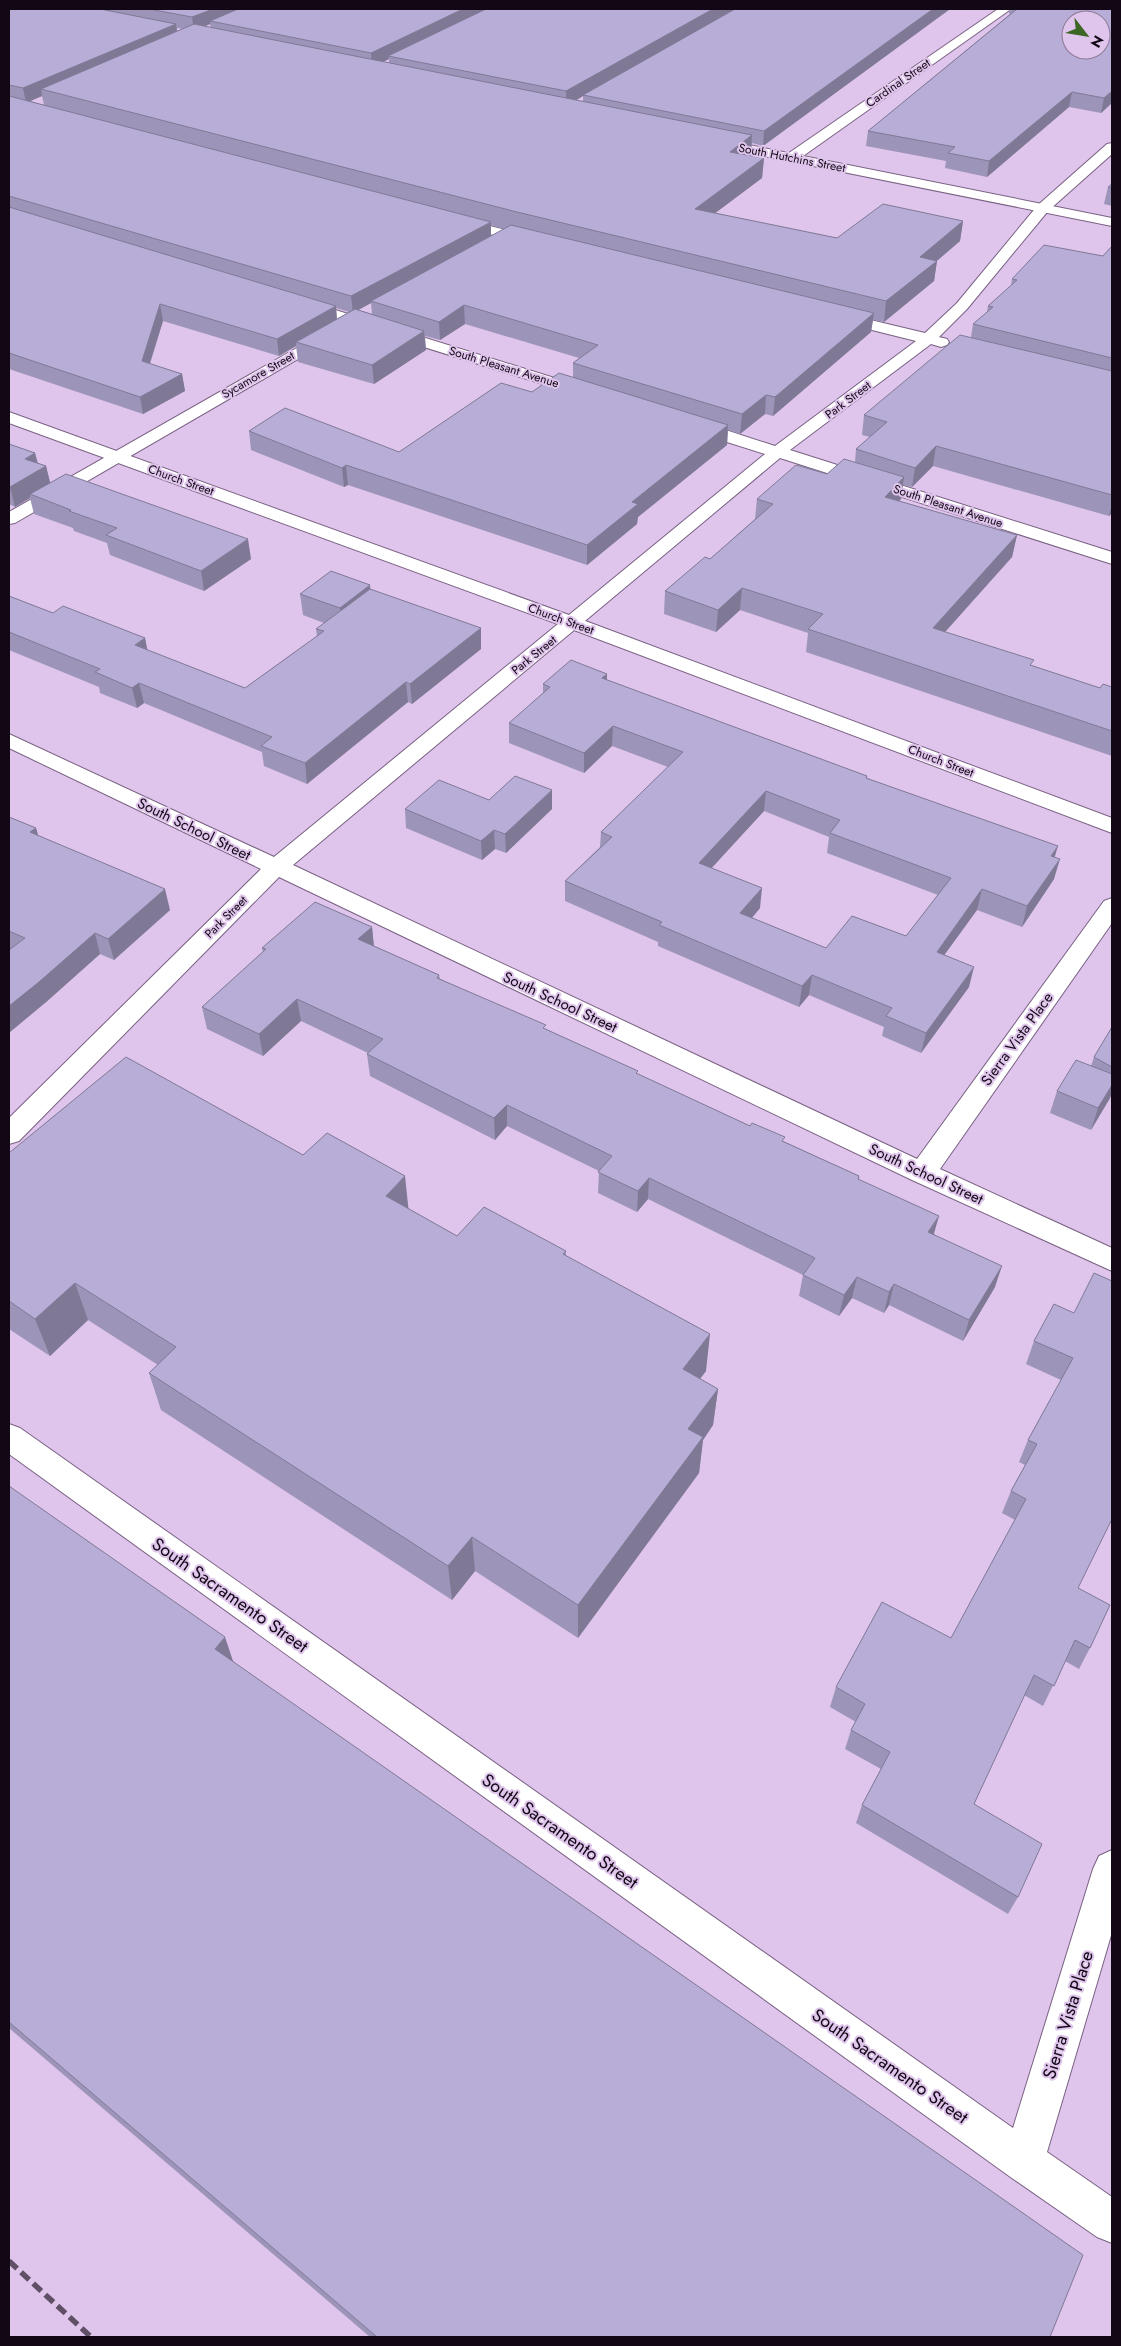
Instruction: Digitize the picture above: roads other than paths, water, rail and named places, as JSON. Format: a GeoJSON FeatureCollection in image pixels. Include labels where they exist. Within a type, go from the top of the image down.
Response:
{"type":"FeatureCollection","features":[{"type":"Feature","properties":{"kind":"street","name":"Cardinal Street"},"geometry":{"type":"LineString","coordinates":[[791,158],[1005,9]]}},
{"type":"Feature","properties":{"kind":"street","name":"South Hutchins Street"},"geometry":{"type":"LineString","coordinates":[[697,138],[1112,222]]}},
{"type":"Feature","properties":{"kind":"street","name":"Park Street"},"geometry":{"type":"LineString","coordinates":[[9,1134],[275,868],[573,623],[777,452],[928,339],[962,306],[1043,208],[1112,147]]}},
{"type":"Feature","properties":{"kind":"street"},"geometry":{"type":"LineString","coordinates":[[442,218],[547,245]]}},
{"type":"Feature","properties":{"kind":"street"},"geometry":{"type":"LineString","coordinates":[[492,245],[509,236]]}},
{"type":"Feature","properties":{"kind":"street","name":"South Pleasant Avenue"},"geometry":{"type":"LineString","coordinates":[[289,301],[599,397]]}},
{"type":"Feature","properties":{"kind":"street","name":"Sycamore Street"},"geometry":{"type":"LineString","coordinates":[[9,519],[372,311]]}},
{"type":"Feature","properties":{"kind":"street"},"geometry":{"type":"LineString","coordinates":[[824,313],[958,346]]}},
{"type":"Feature","properties":{"kind":"street","name":"Church Street"},"geometry":{"type":"LineString","coordinates":[[9,417],[573,623],[1112,826]]}},
{"type":"Feature","properties":{"kind":"street","name":"South Pleasant Avenue"},"geometry":{"type":"LineString","coordinates":[[674,420],[1112,558]]}},
{"type":"Feature","properties":{"kind":"street","name":"South School Street"},"geometry":{"type":"LineString","coordinates":[[9,740],[275,868],[922,1173],[1112,1260]]}},
{"type":"Feature","properties":{"kind":"street","name":"Sierra Vista Place"},"geometry":{"type":"LineString","coordinates":[[922,1173],[1112,906]]}},
{"type":"Feature","properties":{"kind":"street","name":"South Sacramento Street"},"geometry":{"type":"LineString","coordinates":[[9,1437],[1112,2222]]}},
{"type":"Feature","properties":{"kind":"street","name":"Sierra Vista Place"},"geometry":{"type":"LineString","coordinates":[[1024,2161],[1112,1869]]}},
{"type":"Feature","properties":{"kind":"railway"},"geometry":{"type":"LineString","coordinates":[[9,2261],[91,2337]]}}]}
